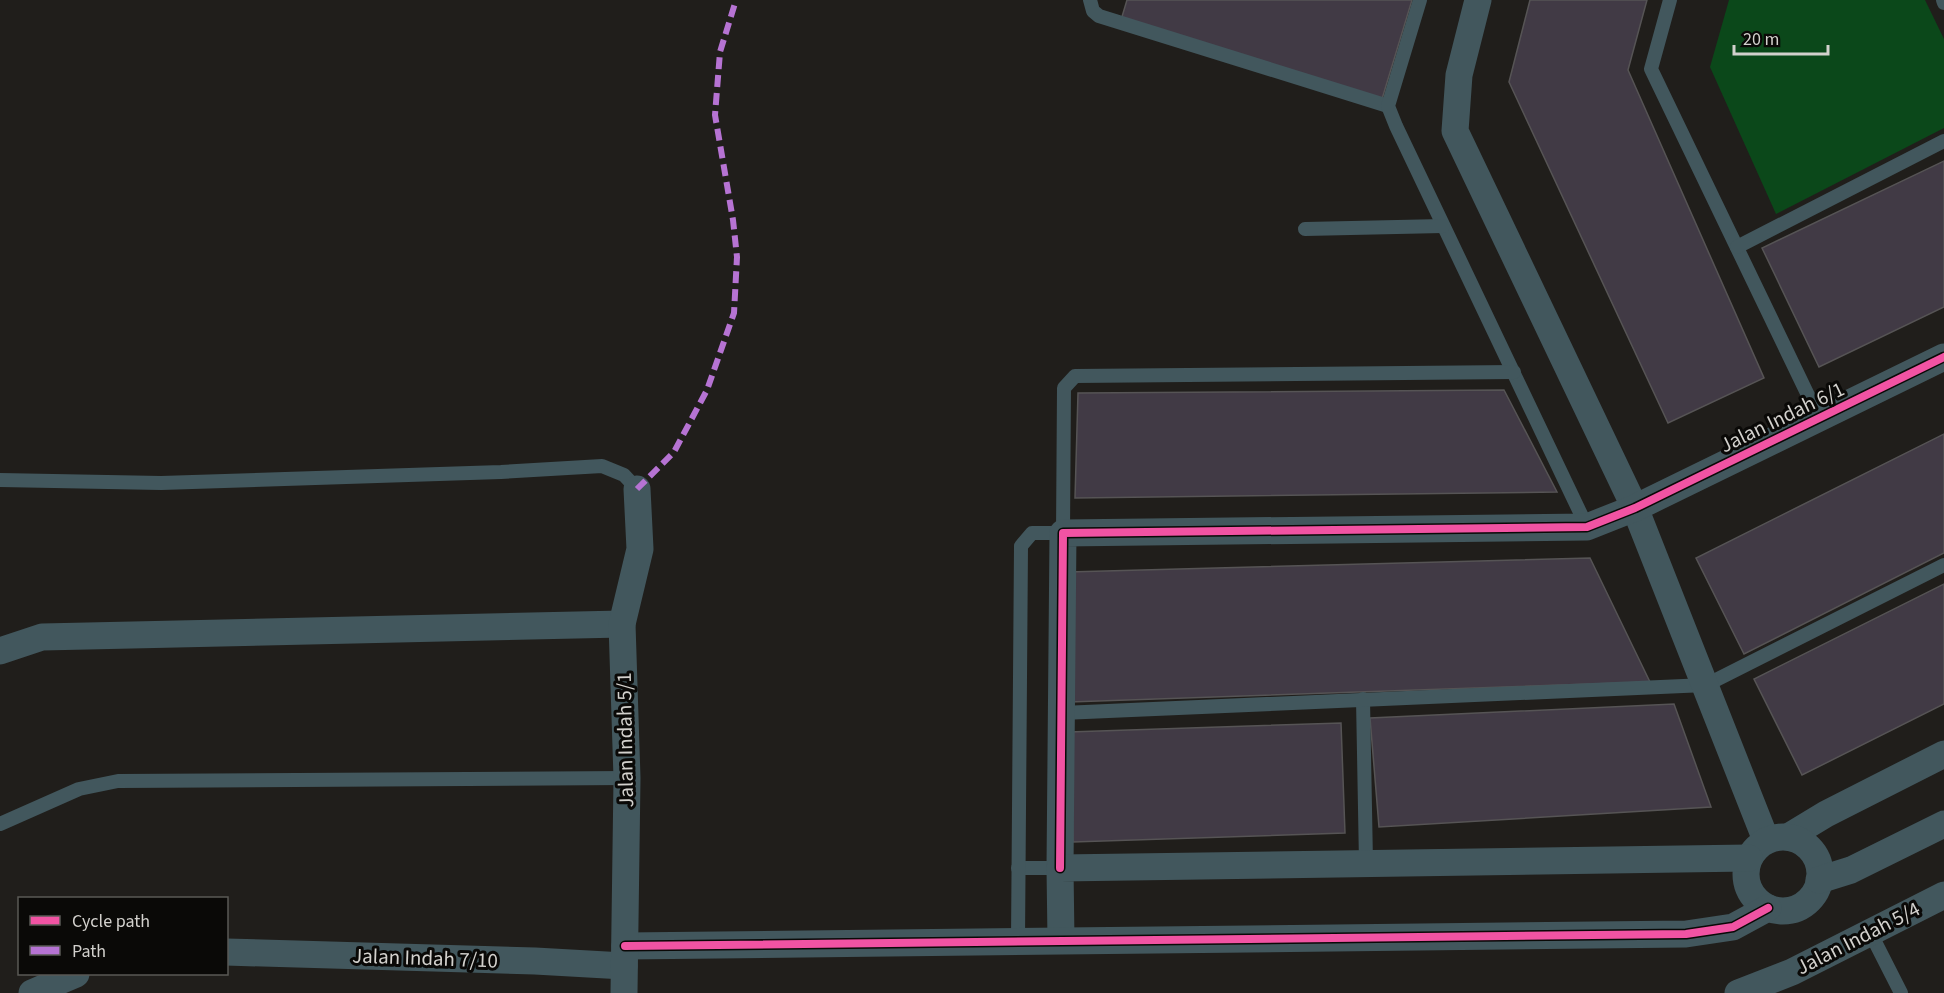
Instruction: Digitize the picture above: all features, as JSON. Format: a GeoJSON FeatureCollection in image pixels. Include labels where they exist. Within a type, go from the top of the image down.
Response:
{"type":"FeatureCollection","features":[{"type":"Feature","properties":{"kind":"street"},"geometry":{"type":"LineString","coordinates":[[1478,0],[1459,75],[1455,131],[1635,508],[1768,845]]}},
{"type":"Feature","properties":{"kind":"street","name":"Jalan Indah 6/1"},"geometry":{"type":"LineString","coordinates":[[1587,527],[1635,508],[1944,357]]}},
{"type":"Feature","properties":{"kind":"street","name":"Jalan Indah 5/1"},"geometry":{"type":"LineString","coordinates":[[624,993],[627,778],[622,624],[640,549],[637,489]]}},
{"type":"Feature","properties":{"kind":"street"},"geometry":{"type":"LineString","coordinates":[[1061,940],[1063,533],[1587,527]]}},
{"type":"Feature","properties":{"kind":"street"},"geometry":{"type":"LineString","coordinates":[[2,646],[42,637],[622,624]]}},
{"type":"Feature","properties":{"kind":"street"},"geometry":{"type":"LineString","coordinates":[[1060,868],[1366,863],[1768,845],[1806,845],[1818,861],[1819,880],[1815,893],[1806,903],[1794,909],[1781,911],[1768,908],[1756,899],[1748,887],[1746,872],[1768,845],[1944,754]]}},
{"type":"Feature","properties":{"kind":"street"},"geometry":{"type":"LineString","coordinates":[[1819,880],[1851,870],[1944,824]]}},
{"type":"Feature","properties":{"kind":"street","name":"Jalan Indah 5/4"},"geometry":{"type":"LineString","coordinates":[[1738,993],[1792,972],[1944,895]]}},
{"type":"Feature","properties":{"kind":"street","name":"Jalan Indah 7/10"},"geometry":{"type":"LineString","coordinates":[[228,952],[523,960],[1018,940],[1686,934],[1733,927],[1768,908]]}},
{"type":"Feature","properties":{"kind":"street"},"geometry":{"type":"LineString","coordinates":[[32,993],[74,975]]}},
{"type":"Feature","properties":{"kind":"lane"},"geometry":{"type":"LineString","coordinates":[[1090,0],[1093,11],[1099,16],[1388,106]]}},
{"type":"Feature","properties":{"kind":"lane"},"geometry":{"type":"LineString","coordinates":[[1420,0],[1388,106],[1587,527]]}},
{"type":"Feature","properties":{"kind":"lane"},"geometry":{"type":"LineString","coordinates":[[1670,0],[1651,69],[1819,418]]}},
{"type":"Feature","properties":{"kind":"lane"},"geometry":{"type":"LineString","coordinates":[[1737,247],[1944,141]]}},
{"type":"Feature","properties":{"kind":"lane"},"geometry":{"type":"LineString","coordinates":[[1305,229],[1443,226]]}},
{"type":"Feature","properties":{"kind":"lane"},"geometry":{"type":"LineString","coordinates":[[1018,940],[1022,546],[1032,533],[1063,533],[1064,387],[1074,376],[1514,372]]}},
{"type":"Feature","properties":{"kind":"lane"},"geometry":{"type":"LineString","coordinates":[[0,480],[160,483],[501,472],[602,466],[624,475],[637,489]]}},
{"type":"Feature","properties":{"kind":"lane"},"geometry":{"type":"LineString","coordinates":[[1062,712],[1706,686],[1944,566]]}},
{"type":"Feature","properties":{"kind":"lane"},"geometry":{"type":"LineString","coordinates":[[1363,699],[1366,863]]}},
{"type":"Feature","properties":{"kind":"lane"},"geometry":{"type":"LineString","coordinates":[[0,824],[80,789],[118,781],[627,778]]}},
{"type":"Feature","properties":{"kind":"lane"},"geometry":{"type":"LineString","coordinates":[[1018,868],[1060,868]]}},
{"type":"Feature","properties":{"kind":"lane"},"geometry":{"type":"LineString","coordinates":[[1870,932],[1902,993]]}},
{"type":"Feature","properties":{"kind":"green space"},"geometry":{"type":"Polygon","coordinates":[[[1729,0],[1925,0],[1944,39],[1944,128],[1776,214],[1710,67],[1729,0]]]}},
{"type":"Feature","properties":{"kind":"building"},"geometry":{"type":"Polygon","coordinates":[[[1127,0],[1412,0],[1382,99],[1121,20],[1127,0]]]}},
{"type":"Feature","properties":{"kind":"building"},"geometry":{"type":"Polygon","coordinates":[[[1530,0],[1647,0],[1628,70],[1764,378],[1668,423],[1509,82],[1530,0]]]}},
{"type":"Feature","properties":{"kind":"building"},"geometry":{"type":"Polygon","coordinates":[[[1944,161],[1944,307],[1819,367],[1762,248],[1944,161]]]}},
{"type":"Feature","properties":{"kind":"building"},"geometry":{"type":"Polygon","coordinates":[[[1504,390],[1557,492],[1075,498],[1078,393],[1504,390]]]}},
{"type":"Feature","properties":{"kind":"building"},"geometry":{"type":"Polygon","coordinates":[[[1944,434],[1944,553],[1744,654],[1696,558],[1944,434]]]}},
{"type":"Feature","properties":{"kind":"building"},"geometry":{"type":"Polygon","coordinates":[[[1590,558],[1650,682],[1070,702],[1068,572],[1590,558]]]}},
{"type":"Feature","properties":{"kind":"building"},"geometry":{"type":"Polygon","coordinates":[[[1944,584],[1944,704],[1802,775],[1754,679],[1944,584]]]}},
{"type":"Feature","properties":{"kind":"building"},"geometry":{"type":"Polygon","coordinates":[[[1674,704],[1711,807],[1379,827],[1370,718],[1674,704]]]}},
{"type":"Feature","properties":{"kind":"building"},"geometry":{"type":"Polygon","coordinates":[[[1341,723],[1345,833],[1073,842],[1069,732],[1341,723]]]}},
{"type":"Feature","properties":{"kind":"marked path"},"geometry":{"type":"LineString","coordinates":[[637,489],[674,452],[707,390],[734,313],[737,257],[715,115],[720,52],[736,0]]}},
{"type":"Feature","properties":{"kind":"cycle path"},"geometry":{"type":"LineString","coordinates":[[1060,868],[1063,533],[1587,527],[1635,508],[1944,357]]}},
{"type":"Feature","properties":{"kind":"cycle path"},"geometry":{"type":"LineString","coordinates":[[625,946],[1686,934],[1733,927],[1768,908]]}}]}
